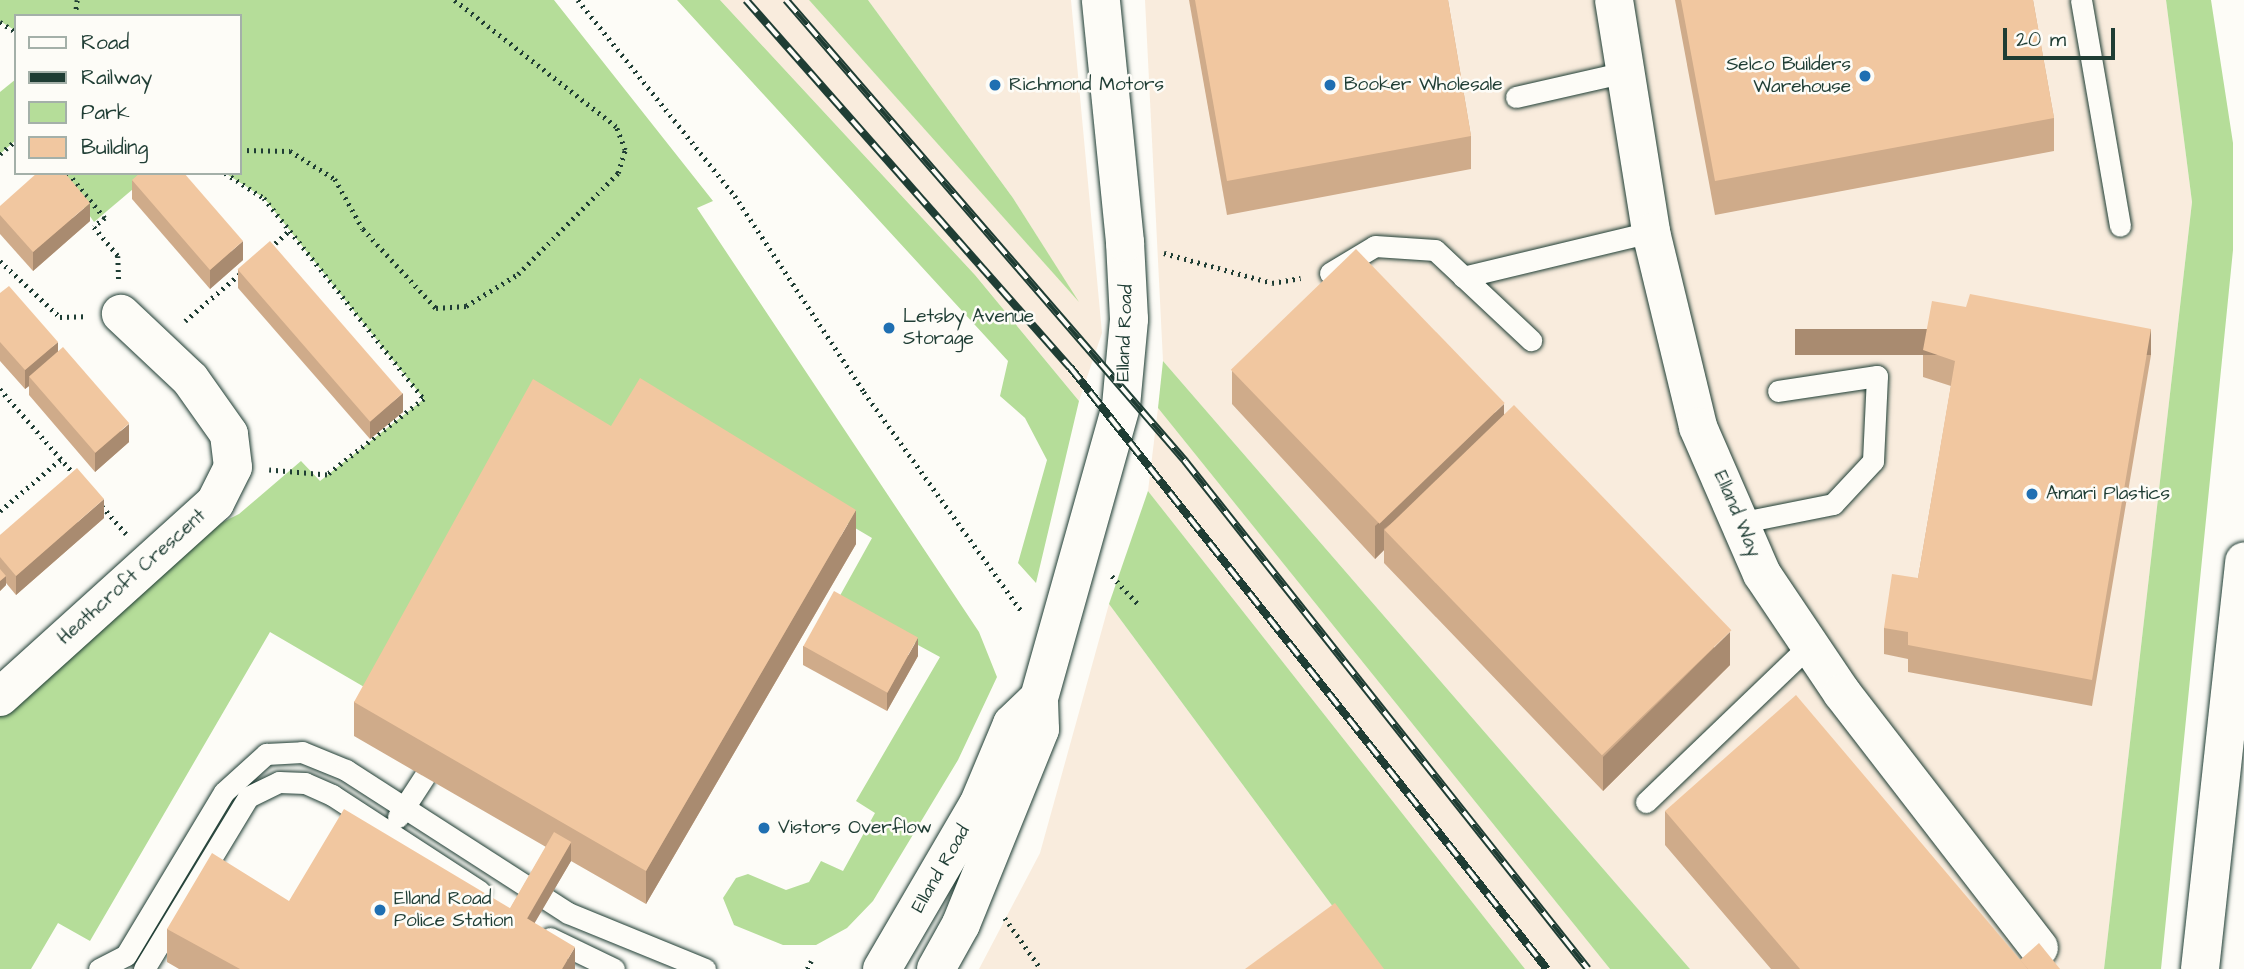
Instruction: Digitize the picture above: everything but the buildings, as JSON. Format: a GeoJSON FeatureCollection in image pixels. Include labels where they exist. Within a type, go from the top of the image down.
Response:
{"type":"FeatureCollection","features":[{"type":"Feature","properties":{"kind":"main road","name":"Elland Road"},"geometry":{"type":"LineString","coordinates":[[936,969],[978,881],[1040,729],[1039,698],[1121,406],[1128,341],[1125,242],[1101,0]]}},
{"type":"Feature","properties":{"kind":"main road","name":"Elland Way"},"geometry":{"type":"LineString","coordinates":[[1614,0],[1651,232],[1698,427],[1743,522],[1762,574],[1810,645],[2039,948]]}},
{"type":"Feature","properties":{"kind":"main road"},"geometry":{"type":"LineString","coordinates":[[121,314],[159,343],[229,434],[233,467]]}},
{"type":"Feature","properties":{"kind":"main road","name":"Heathcroft Crescent"},"geometry":{"type":"LineString","coordinates":[[0,697],[215,503],[233,467]]}},
{"type":"Feature","properties":{"kind":"main road"},"geometry":{"type":"LineString","coordinates":[[2200,969],[2244,561]]}},
{"type":"Feature","properties":{"kind":"main road","name":"Elland Road"},"geometry":{"type":"LineString","coordinates":[[883,969],[978,805],[1012,724],[1039,698]]}},
{"type":"Feature","properties":{"kind":"lane"},"geometry":{"type":"LineString","coordinates":[[2081,0],[2120,226]]}},
{"type":"Feature","properties":{"kind":"lane"},"geometry":{"type":"LineString","coordinates":[[1516,97],[1625,72]]}},
{"type":"Feature","properties":{"kind":"lane"},"geometry":{"type":"LineString","coordinates":[[1463,277],[1651,232]]}},
{"type":"Feature","properties":{"kind":"lane"},"geometry":{"type":"LineString","coordinates":[[1330,274],[1375,246],[1435,250],[1531,341]]}},
{"type":"Feature","properties":{"kind":"lane"},"geometry":{"type":"LineString","coordinates":[[1743,522],[1833,504],[1873,461],[1877,376],[1778,391]]}},
{"type":"Feature","properties":{"kind":"lane"},"geometry":{"type":"LineString","coordinates":[[1646,802],[1810,645]]}},
{"type":"Feature","properties":{"kind":"lane"},"geometry":{"type":"LineString","coordinates":[[99,969],[126,955],[224,792],[267,754],[302,752],[346,770],[568,913],[705,969]]}},
{"type":"Feature","properties":{"kind":"lane"},"geometry":{"type":"LineString","coordinates":[[389,832],[424,777]]}},
{"type":"Feature","properties":{"kind":"lane"},"geometry":{"type":"LineString","coordinates":[[144,969],[248,797],[279,782],[304,783],[389,832],[500,905]]}},
{"type":"Feature","properties":{"kind":"lane"},"geometry":{"type":"LineString","coordinates":[[534,927],[614,969]]}},
{"type":"Feature","properties":{"kind":"path"},"geometry":{"type":"LineString","coordinates":[[242,149],[290,151],[335,178],[363,229],[436,308],[466,306],[518,274],[618,173],[625,150],[616,128],[454,0]]}},
{"type":"Feature","properties":{"kind":"path"},"geometry":{"type":"LineString","coordinates":[[578,0],[735,196],[1016,608],[1058,638]]}},
{"type":"Feature","properties":{"kind":"path"},"geometry":{"type":"LineString","coordinates":[[0,154],[14,142]]}},
{"type":"Feature","properties":{"kind":"path"},"geometry":{"type":"LineString","coordinates":[[0,261],[60,317],[121,314],[118,257],[94,227],[104,218],[70,175]]}},
{"type":"Feature","properties":{"kind":"path"},"geometry":{"type":"LineString","coordinates":[[228,175],[264,198],[424,400],[327,475],[233,467]]}},
{"type":"Feature","properties":{"kind":"path"},"geometry":{"type":"LineString","coordinates":[[260,256],[290,230]]}},
{"type":"Feature","properties":{"kind":"path"},"geometry":{"type":"LineString","coordinates":[[1125,242],[1272,283],[1330,274]]}},
{"type":"Feature","properties":{"kind":"path"},"geometry":{"type":"LineString","coordinates":[[159,343],[250,265]]}},
{"type":"Feature","properties":{"kind":"path"},"geometry":{"type":"LineString","coordinates":[[0,389],[79,479]]}},
{"type":"Feature","properties":{"kind":"path"},"geometry":{"type":"LineString","coordinates":[[0,511],[61,459]]}},
{"type":"Feature","properties":{"kind":"path"},"geometry":{"type":"LineString","coordinates":[[96,500],[150,561]]}},
{"type":"Feature","properties":{"kind":"path"},"geometry":{"type":"LineString","coordinates":[[978,881],[1041,969]]}},
{"type":"Feature","properties":{"kind":"path"},"geometry":{"type":"LineString","coordinates":[[807,969],[811,961]]}},
{"type":"Feature","properties":{"kind":"shaded area"},"geometry":{"type":"Polygon","coordinates":[[[720,0],[809,0],[1075,297],[1013,198],[868,0],[1071,0],[1102,333],[1079,401],[975,275],[720,0]]]}},
{"type":"Feature","properties":{"kind":"shaded area"},"geometry":{"type":"Polygon","coordinates":[[[1145,0],[2166,0],[2192,202],[2104,969],[1690,969],[1163,361],[1145,0]]]}},
{"type":"Feature","properties":{"kind":"shaded area"},"geometry":{"type":"Polygon","coordinates":[[[1158,408],[1610,969],[1525,969],[1148,491],[1158,408]]]}},
{"type":"Feature","properties":{"kind":"shaded area"},"geometry":{"type":"Polygon","coordinates":[[[1109,604],[1379,969],[979,969],[1040,853],[1109,604]]]}},
{"type":"Feature","properties":{"kind":"green space"},"geometry":{"type":"Polygon","coordinates":[[[0,0],[554,0],[713,201],[697,208],[979,632],[997,677],[958,760],[873,901],[847,928],[816,945],[783,945],[734,925],[723,898],[736,878],[748,874],[786,890],[809,882],[821,861],[843,871],[875,813],[856,801],[940,657],[837,601],[872,538],[645,404],[371,691],[270,632],[90,941],[58,923],[31,969],[0,969],[0,704],[207,530],[239,514],[301,461],[320,481],[424,399],[264,198],[228,175],[242,175],[242,14],[14,14],[14,30],[0,21],[0,0]]]}},
{"type":"Feature","properties":{"kind":"green space"},"geometry":{"type":"Polygon","coordinates":[[[677,0],[720,0],[975,275],[1079,401],[1036,583],[1018,563],[1047,460],[1025,418],[1000,396],[1008,361],[677,0]]]}},
{"type":"Feature","properties":{"kind":"green space"},"geometry":{"type":"Polygon","coordinates":[[[809,0],[868,0],[1013,198],[1079,302],[809,0]]]}},
{"type":"Feature","properties":{"kind":"green space"},"geometry":{"type":"Polygon","coordinates":[[[2166,0],[2211,0],[2233,143],[2233,250],[2161,969],[2104,969],[2192,202],[2166,0]]]}},
{"type":"Feature","properties":{"kind":"green space"},"geometry":{"type":"Polygon","coordinates":[[[14,81],[14,142],[0,154],[0,92],[14,81]]]}},
{"type":"Feature","properties":{"kind":"green space"},"geometry":{"type":"Polygon","coordinates":[[[61,175],[150,175],[94,222],[61,175]]]}},
{"type":"Feature","properties":{"kind":"green space"},"geometry":{"type":"Polygon","coordinates":[[[1163,361],[1690,969],[1610,969],[1158,408],[1163,361]]]}},
{"type":"Feature","properties":{"kind":"green space"},"geometry":{"type":"Polygon","coordinates":[[[1148,491],[1525,969],[1379,969],[1109,604],[1148,491]]]}},
{"type":"Feature","properties":{"kind":"railway"},"geometry":{"type":"LineString","coordinates":[[746,0],[1070,367],[1547,969]]}},
{"type":"Feature","properties":{"kind":"railway"},"geometry":{"type":"LineString","coordinates":[[786,0],[1185,461],[1588,969]]}},
{"type":"Feature","properties":{"kind":"place","name":"Selco Builders Warehouse"},"geometry":{"type":"Point","coordinates":[1865,76]}},
{"type":"Feature","properties":{"kind":"place","name":"Richmond Motors"},"geometry":{"type":"Point","coordinates":[995,85]}},
{"type":"Feature","properties":{"kind":"place","name":"Booker Wholesale"},"geometry":{"type":"Point","coordinates":[1330,85]}},
{"type":"Feature","properties":{"kind":"place","name":"Letsby Avenue Storage"},"geometry":{"type":"Point","coordinates":[889,328]}},
{"type":"Feature","properties":{"kind":"place","name":"Amari Plastics"},"geometry":{"type":"Point","coordinates":[2032,494]}},
{"type":"Feature","properties":{"kind":"place","name":"Vistors Overflow"},"geometry":{"type":"Point","coordinates":[764,828]}},
{"type":"Feature","properties":{"kind":"place","name":"Elland Road Police Station"},"geometry":{"type":"Point","coordinates":[380,910]}}]}
